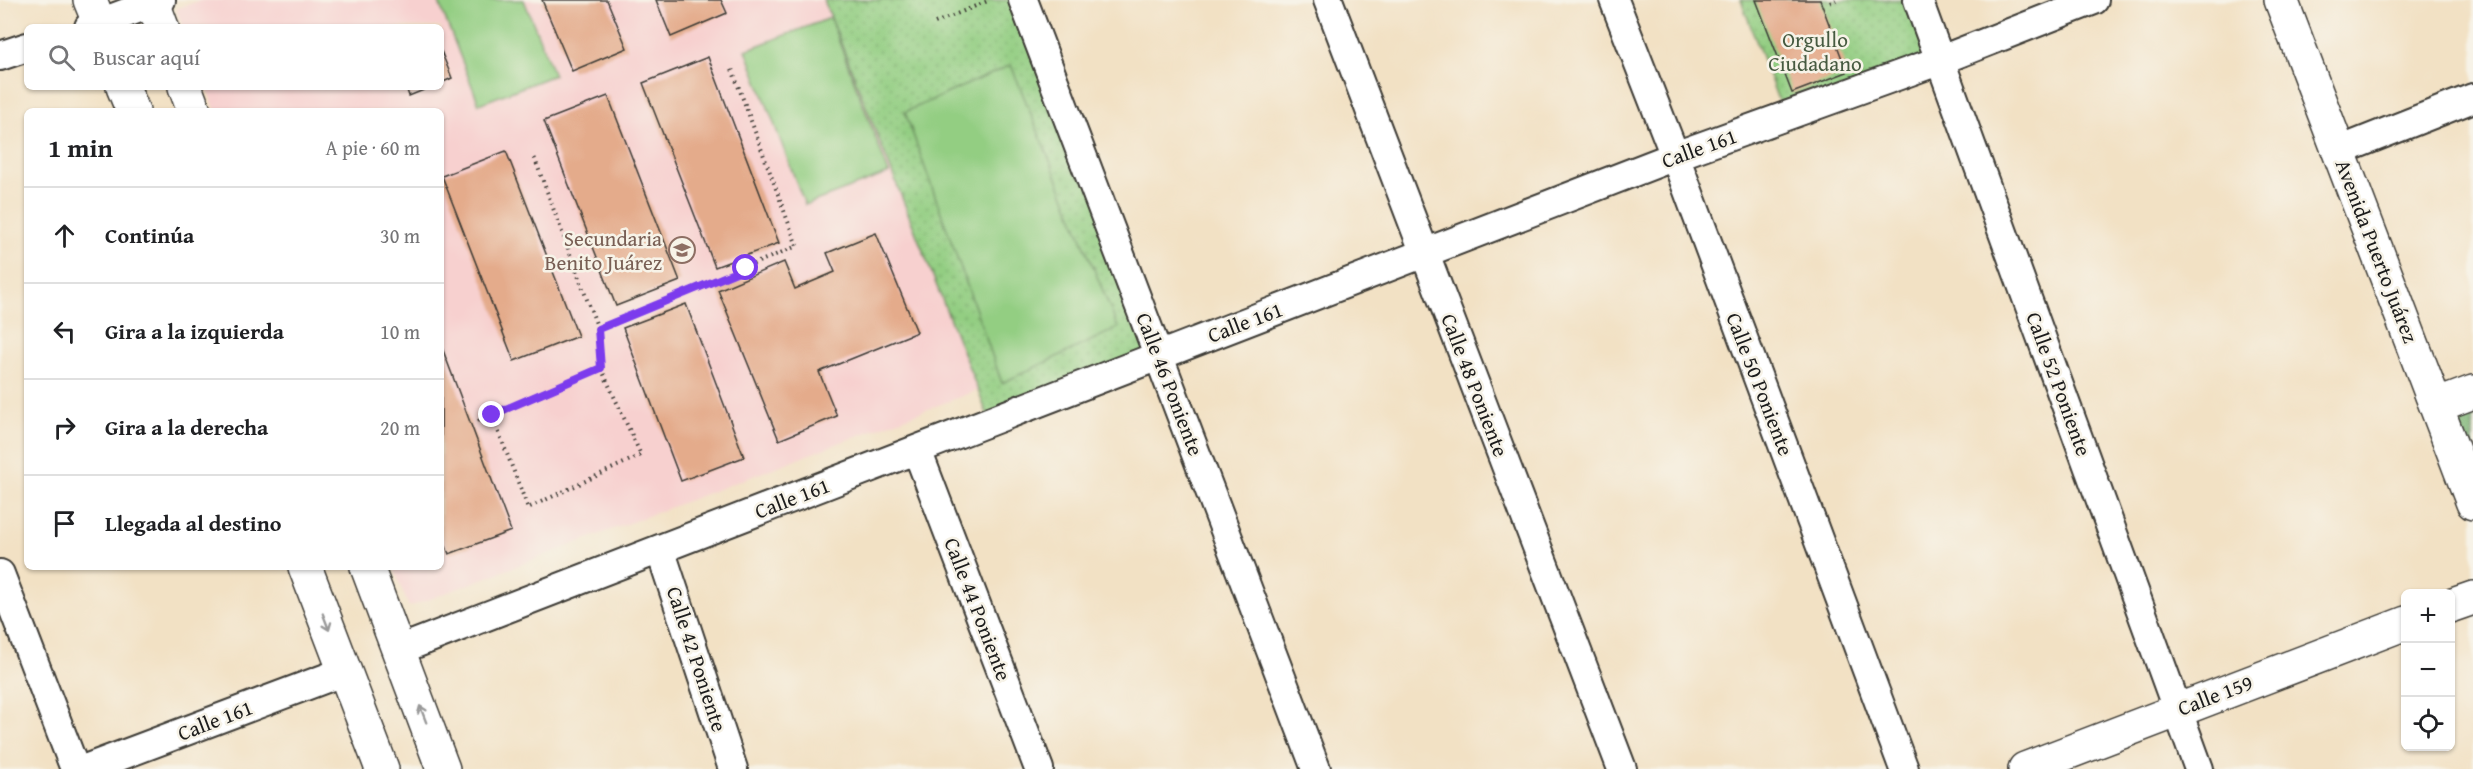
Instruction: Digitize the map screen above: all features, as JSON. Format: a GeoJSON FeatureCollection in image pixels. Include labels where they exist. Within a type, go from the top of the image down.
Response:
{"type":"FeatureCollection","features":[{"type":"Feature","properties":{"kind":"street","name":"Calle 46 Poniente"},"geometry":{"type":"LineString","coordinates":[[1023,0],[1316,769]]}},
{"type":"Feature","properties":{"kind":"street","name":"Calle 48 Poniente"},"geometry":{"type":"LineString","coordinates":[[1328,0],[1622,769]]}},
{"type":"Feature","properties":{"kind":"street","name":"Calle 50 Poniente"},"geometry":{"type":"LineString","coordinates":[[1614,0],[1675,156],[1904,769]]}},
{"type":"Feature","properties":{"kind":"street","name":"Calle 52 Poniente"},"geometry":{"type":"LineString","coordinates":[[1918,0],[2199,769]]}},
{"type":"Feature","properties":{"kind":"street","name":"Calle 161"},"geometry":{"type":"LineString","coordinates":[[399,650],[1675,156],[1941,60],[2094,0]]}},
{"type":"Feature","properties":{"kind":"street","name":"Avenida Puerto Juárez"},"geometry":{"type":"LineString","coordinates":[[2281,0],[2473,503]]}},
{"type":"Feature","properties":{"kind":"street"},"geometry":{"type":"LineString","coordinates":[[95,19],[157,8]]}},
{"type":"Feature","properties":{"kind":"street"},"geometry":{"type":"LineString","coordinates":[[0,56],[24,48]]}},
{"type":"Feature","properties":{"kind":"street"},"geometry":{"type":"LineString","coordinates":[[124,90],[132,108]]}},
{"type":"Feature","properties":{"kind":"street"},"geometry":{"type":"LineString","coordinates":[[186,90],[193,108]]}},
{"type":"Feature","properties":{"kind":"street"},"geometry":{"type":"LineString","coordinates":[[2339,151],[2473,98]]}},
{"type":"Feature","properties":{"kind":"street"},"geometry":{"type":"LineString","coordinates":[[2436,406],[2473,392]]}},
{"type":"Feature","properties":{"kind":"street","name":"Calle 44 Poniente"},"geometry":{"type":"LineString","coordinates":[[917,450],[1039,769]]}},
{"type":"Feature","properties":{"kind":"street","name":"Calle 42 Poniente"},"geometry":{"type":"LineString","coordinates":[[660,549],[733,769]]}},
{"type":"Feature","properties":{"kind":"street"},"geometry":{"type":"LineString","coordinates":[[306,570],[382,769]]}},
{"type":"Feature","properties":{"kind":"street"},"geometry":{"type":"LineString","coordinates":[[368,570],[443,769]]}},
{"type":"Feature","properties":{"kind":"street"},"geometry":{"type":"LineString","coordinates":[[0,574],[75,769]]}},
{"type":"Feature","properties":{"kind":"street"},"geometry":{"type":"LineString","coordinates":[[2455,605],[2473,598]]}},
{"type":"Feature","properties":{"kind":"street","name":"Calle 159"},"geometry":{"type":"LineString","coordinates":[[2025,769],[2401,625]]}},
{"type":"Feature","properties":{"kind":"street","name":"Calle 161"},"geometry":{"type":"LineString","coordinates":[[85,769],[345,671]]}},
{"type":"Feature","properties":{"kind":"path"},"geometry":{"type":"LineString","coordinates":[[935,23],[990,0]]}},
{"type":"Feature","properties":{"kind":"path"},"geometry":{"type":"LineString","coordinates":[[1830,3],[1836,0]]}},
{"type":"Feature","properties":{"kind":"path"},"geometry":{"type":"LineString","coordinates":[[598,329],[797,246],[732,69]]}},
{"type":"Feature","properties":{"kind":"path"},"geometry":{"type":"LineString","coordinates":[[492,415],[528,508],[641,454],[601,368],[598,329],[533,154]]}},
{"type":"Feature","properties":{"kind":"path"},"geometry":{"type":"LineString","coordinates":[[478,421],[601,368]]}},
{"type":"Feature","properties":{"kind":"shaded area","name":"Secundaria Benito Juárez"},"geometry":{"type":"Polygon","coordinates":[[[201,0],[824,0],[978,390],[409,607],[394,570],[444,570],[444,108],[215,108],[207,90],[444,90],[444,24],[182,24],[176,9],[201,0]]]}},
{"type":"Feature","properties":{"kind":"green space"},"geometry":{"type":"Polygon","coordinates":[[[438,0],[524,0],[554,75],[479,104],[438,0]]]}},
{"type":"Feature","properties":{"kind":"green space"},"geometry":{"type":"Polygon","coordinates":[[[824,0],[1023,0],[1159,356],[990,421],[824,0]]]}},
{"type":"Feature","properties":{"kind":"green space","name":"Orgullo Ciudadano"},"geometry":{"type":"Polygon","coordinates":[[[1741,0],[1918,0],[1941,60],[1784,116],[1741,0]]]}},
{"type":"Feature","properties":{"kind":"green space"},"geometry":{"type":"Polygon","coordinates":[[[830,18],[889,173],[805,205],[746,50],[830,18]]]}},
{"type":"Feature","properties":{"kind":"green space"},"geometry":{"type":"Polygon","coordinates":[[[1011,65],[1118,328],[1002,383],[905,112],[1011,65]]]}},
{"type":"Feature","properties":{"kind":"green space"},"geometry":{"type":"Polygon","coordinates":[[[2473,392],[2473,503],[2436,406],[2473,392]]]}},
{"type":"Feature","properties":{"kind":"building"},"geometry":{"type":"Polygon","coordinates":[[[542,0],[607,0],[627,48],[572,71],[542,0]]]}},
{"type":"Feature","properties":{"kind":"building"},"geometry":{"type":"Polygon","coordinates":[[[656,0],[721,0],[727,13],[671,37],[656,0]]]}},
{"type":"Feature","properties":{"kind":"building"},"geometry":{"type":"Polygon","coordinates":[[[1756,0],[1820,0],[1847,72],[1792,93],[1756,0]]]}},
{"type":"Feature","properties":{"kind":"building"},"geometry":{"type":"Polygon","coordinates":[[[708,57],[779,243],[715,267],[643,83],[708,57]]]}},
{"type":"Feature","properties":{"kind":"building"},"geometry":{"type":"Polygon","coordinates":[[[444,58],[452,78],[444,82],[444,58]]]}},
{"type":"Feature","properties":{"kind":"building"},"geometry":{"type":"Polygon","coordinates":[[[407,90],[424,90],[409,96],[407,90]]]}},
{"type":"Feature","properties":{"kind":"building"},"geometry":{"type":"Polygon","coordinates":[[[608,96],[680,281],[616,306],[544,121],[608,96]]]}},
{"type":"Feature","properties":{"kind":"building"},"geometry":{"type":"Polygon","coordinates":[[[506,151],[578,336],[514,361],[444,181],[444,175],[506,151]]]}},
{"type":"Feature","properties":{"kind":"building"},"geometry":{"type":"Polygon","coordinates":[[[876,233],[917,332],[819,372],[837,416],[779,440],[718,290],[784,262],[795,289],[835,272],[827,253],[876,233]]]}},
{"type":"Feature","properties":{"kind":"building"},"geometry":{"type":"Polygon","coordinates":[[[686,304],[744,457],[681,481],[623,328],[686,304]]]}},
{"type":"Feature","properties":{"kind":"building"},"geometry":{"type":"Polygon","coordinates":[[[444,353],[511,531],[449,554],[444,542],[444,353]]]}},
{"type":"Feature","properties":{"kind":"place","name":"Secundaria Benito Juárez"},"geometry":{"type":"Point","coordinates":[682,250]}},
{"type":"Feature","properties":{"kind":"route"},"geometry":{"type":"LineString","coordinates":[[492,415],[601,368],[598,329],[746,268]]}}]}
